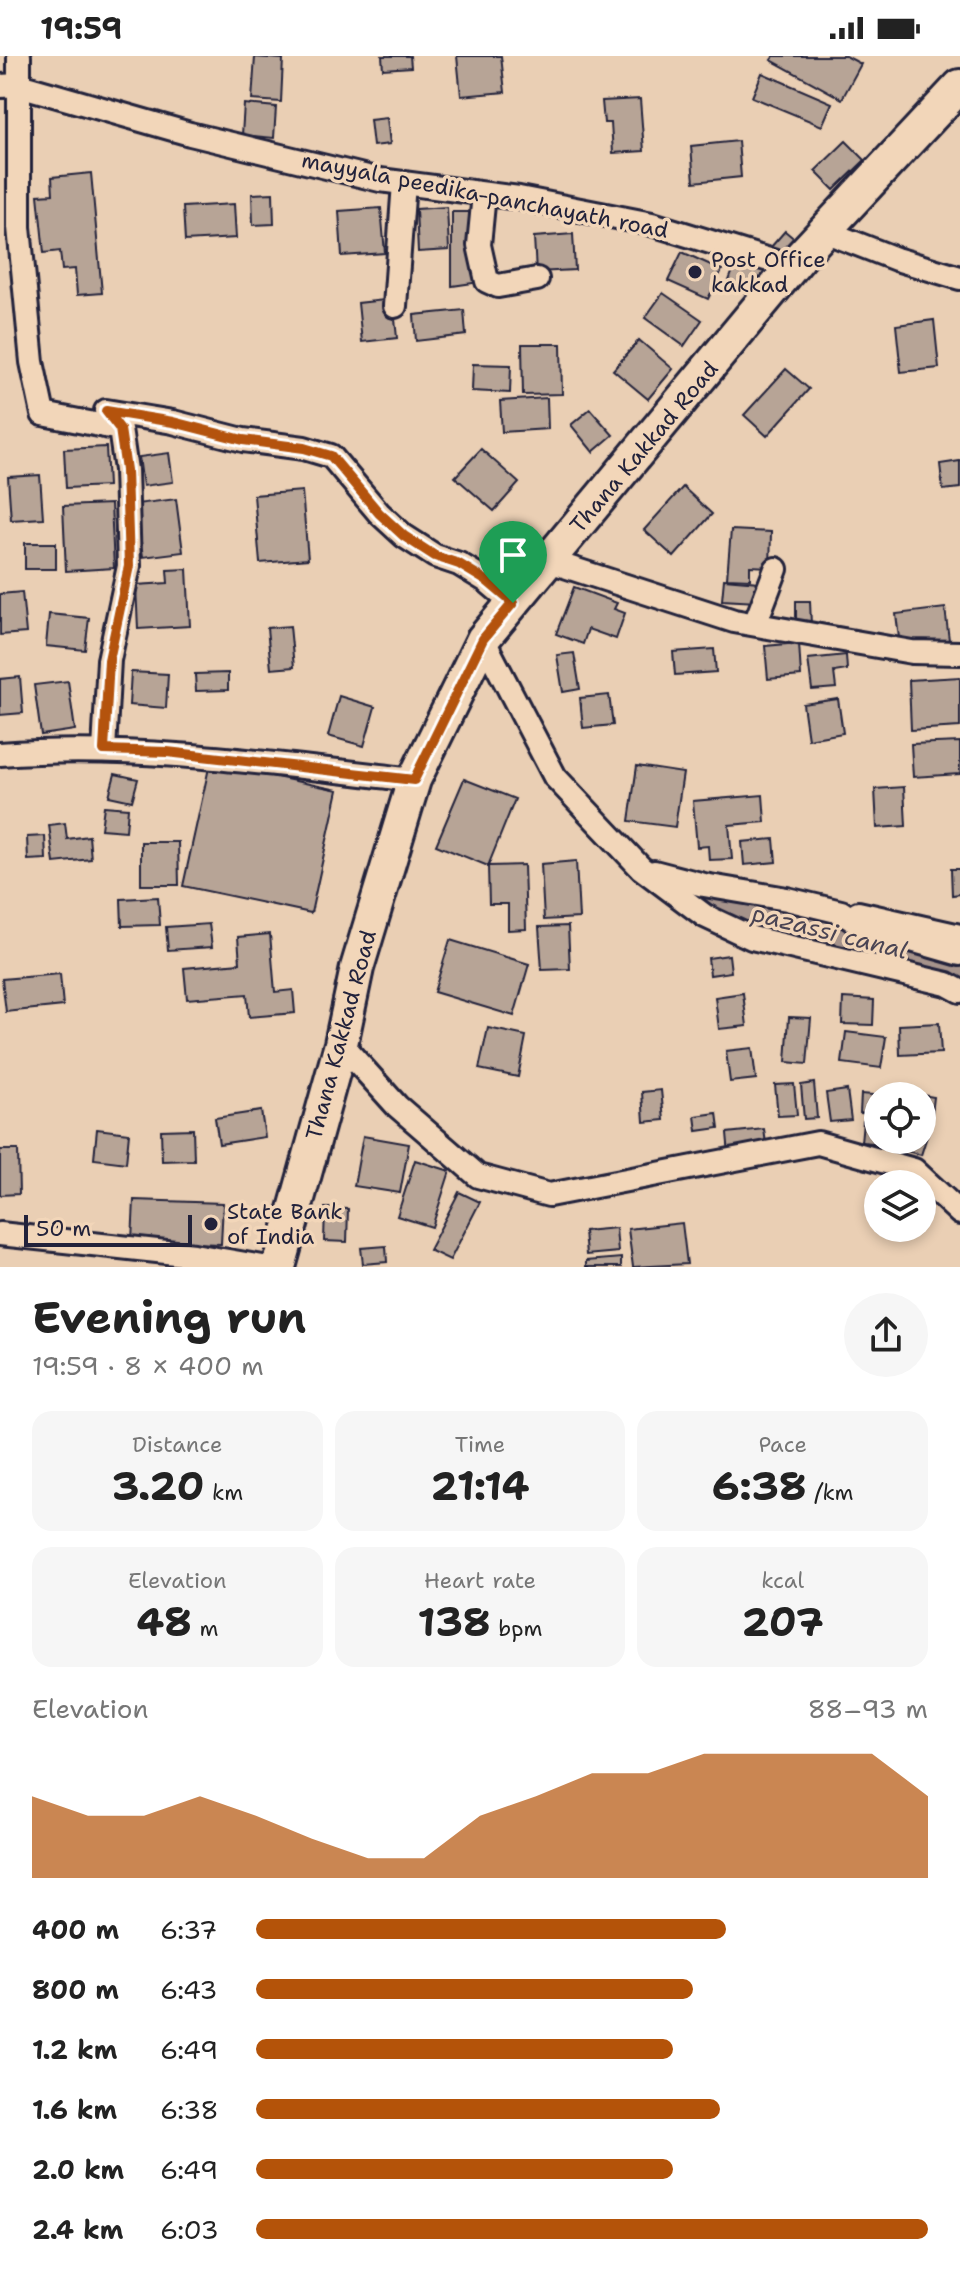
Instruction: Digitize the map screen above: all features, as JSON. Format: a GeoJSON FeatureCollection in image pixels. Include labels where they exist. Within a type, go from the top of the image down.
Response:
{"type":"FeatureCollection","features":[{"type":"Feature","properties":{"kind":"main road","name":"Thana Kakkad Road"},"geometry":{"type":"LineString","coordinates":[[279,1267],[341,1044],[357,968],[414,780],[483,639],[792,267],[960,86]]}},
{"type":"Feature","properties":{"kind":"street"},"geometry":{"type":"LineString","coordinates":[[19,56],[10,86],[19,227],[32,362],[43,414],[120,429]]}},
{"type":"Feature","properties":{"kind":"street","name":"mayyala peedika-panchayath road"},"geometry":{"type":"LineString","coordinates":[[10,86],[380,180],[484,194],[652,224],[792,267]]}},
{"type":"Feature","properties":{"kind":"street"},"geometry":{"type":"LineString","coordinates":[[395,306],[404,183]]}},
{"type":"Feature","properties":{"kind":"street"},"geometry":{"type":"LineString","coordinates":[[484,194],[479,245],[487,281],[498,286],[537,279]]}},
{"type":"Feature","properties":{"kind":"street"},"geometry":{"type":"LineString","coordinates":[[824,231],[896,259],[960,278]]}},
{"type":"Feature","properties":{"kind":"street"},"geometry":{"type":"LineString","coordinates":[[104,750],[109,660],[129,566],[126,470],[120,429],[106,411],[173,422],[243,440],[304,448],[331,456],[379,513],[404,536],[435,556],[459,564],[487,581],[513,603]]}},
{"type":"Feature","properties":{"kind":"street"},"geometry":{"type":"LineString","coordinates":[[549,561],[734,621],[912,652],[960,653]]}},
{"type":"Feature","properties":{"kind":"street"},"geometry":{"type":"LineString","coordinates":[[755,624],[776,569]]}},
{"type":"Feature","properties":{"kind":"street"},"geometry":{"type":"LineString","coordinates":[[483,639],[555,777],[641,868],[705,916],[752,938],[947,984],[960,991]]}},
{"type":"Feature","properties":{"kind":"street"},"geometry":{"type":"LineString","coordinates":[[0,754],[104,750],[167,752],[414,780]]}},
{"type":"Feature","properties":{"kind":"street"},"geometry":{"type":"LineString","coordinates":[[641,868],[704,885],[841,912],[887,917],[960,936]]}},
{"type":"Feature","properties":{"kind":"street"},"geometry":{"type":"LineString","coordinates":[[841,912],[862,926],[960,954]]}},
{"type":"Feature","properties":{"kind":"street"},"geometry":{"type":"LineString","coordinates":[[341,1044],[397,1106],[478,1176],[549,1195],[818,1143],[914,1170],[960,1213]]}},
{"type":"Feature","properties":{"kind":"street"},"geometry":{"type":"LineString","coordinates":[[0,1234],[194,1255],[263,1267]]}},
{"type":"Feature","properties":{"kind":"building"},"geometry":{"type":"Polygon","coordinates":[[[382,56],[410,56],[411,67],[383,69],[382,56]]]}},
{"type":"Feature","properties":{"kind":"building"},"geometry":{"type":"Polygon","coordinates":[[[457,56],[501,56],[505,92],[461,96],[457,56]]]}},
{"type":"Feature","properties":{"kind":"building"},"geometry":{"type":"Polygon","coordinates":[[[774,56],[846,56],[861,64],[842,99],[771,60],[774,56]]]}},
{"type":"Feature","properties":{"kind":"building"},"geometry":{"type":"Polygon","coordinates":[[[255,57],[283,59],[281,102],[252,100],[255,57]]]}},
{"type":"Feature","properties":{"kind":"building"},"geometry":{"type":"Polygon","coordinates":[[[762,73],[832,103],[822,126],[752,97],[762,73]]]}},
{"type":"Feature","properties":{"kind":"building"},"geometry":{"type":"Polygon","coordinates":[[[640,99],[644,151],[613,153],[611,123],[604,123],[602,101],[640,99]]]}},
{"type":"Feature","properties":{"kind":"building"},"geometry":{"type":"Polygon","coordinates":[[[244,104],[276,107],[274,138],[242,135],[244,104]]]}},
{"type":"Feature","properties":{"kind":"building"},"geometry":{"type":"Polygon","coordinates":[[[387,118],[390,144],[373,146],[370,120],[387,118]]]}},
{"type":"Feature","properties":{"kind":"building"},"geometry":{"type":"Polygon","coordinates":[[[738,141],[741,177],[694,182],[691,146],[738,141]]]}},
{"type":"Feature","properties":{"kind":"building"},"geometry":{"type":"Polygon","coordinates":[[[846,141],[865,160],[834,190],[815,171],[846,141]]]}},
{"type":"Feature","properties":{"kind":"building"},"geometry":{"type":"Polygon","coordinates":[[[91,173],[102,293],[77,295],[75,269],[62,270],[60,251],[44,253],[38,195],[53,194],[52,177],[91,173]]]}},
{"type":"Feature","properties":{"kind":"building"},"geometry":{"type":"Polygon","coordinates":[[[273,193],[274,224],[253,225],[252,194],[273,193]]]}},
{"type":"Feature","properties":{"kind":"building"},"geometry":{"type":"Polygon","coordinates":[[[234,204],[236,238],[185,241],[183,207],[234,204]]]}},
{"type":"Feature","properties":{"kind":"building"},"geometry":{"type":"Polygon","coordinates":[[[447,207],[449,250],[418,252],[416,209],[447,207]]]}},
{"type":"Feature","properties":{"kind":"building"},"geometry":{"type":"Polygon","coordinates":[[[381,208],[385,253],[342,256],[339,211],[381,208]]]}},
{"type":"Feature","properties":{"kind":"building"},"geometry":{"type":"Polygon","coordinates":[[[452,212],[478,212],[487,281],[452,286],[452,212]]]}},
{"type":"Feature","properties":{"kind":"building"},"geometry":{"type":"Polygon","coordinates":[[[785,231],[797,241],[783,257],[771,247],[785,231]]]}},
{"type":"Feature","properties":{"kind":"building"},"geometry":{"type":"Polygon","coordinates":[[[573,234],[575,270],[536,272],[534,237],[573,234]]]}},
{"type":"Feature","properties":{"kind":"building"},"geometry":{"type":"Polygon","coordinates":[[[682,252],[722,270],[708,299],[668,281],[682,252]]]}},
{"type":"Feature","properties":{"kind":"building"},"geometry":{"type":"Polygon","coordinates":[[[737,260],[768,271],[759,298],[727,286],[737,260]]]}},
{"type":"Feature","properties":{"kind":"building"},"geometry":{"type":"Polygon","coordinates":[[[663,293],[702,320],[684,346],[645,318],[663,293]]]}},
{"type":"Feature","properties":{"kind":"building"},"geometry":{"type":"Polygon","coordinates":[[[393,299],[397,338],[362,342],[358,303],[393,299]]]}},
{"type":"Feature","properties":{"kind":"building"},"geometry":{"type":"Polygon","coordinates":[[[464,310],[466,335],[416,341],[414,315],[464,310]]]}},
{"type":"Feature","properties":{"kind":"building"},"geometry":{"type":"Polygon","coordinates":[[[934,320],[939,368],[901,372],[896,325],[934,320]]]}},
{"type":"Feature","properties":{"kind":"building"},"geometry":{"type":"Polygon","coordinates":[[[639,340],[673,369],[648,399],[613,370],[639,340]]]}},
{"type":"Feature","properties":{"kind":"building"},"geometry":{"type":"Polygon","coordinates":[[[522,344],[561,344],[562,394],[523,395],[522,344]]]}},
{"type":"Feature","properties":{"kind":"building"},"geometry":{"type":"Polygon","coordinates":[[[473,364],[511,365],[510,393],[472,391],[473,364]]]}},
{"type":"Feature","properties":{"kind":"building"},"geometry":{"type":"Polygon","coordinates":[[[786,369],[809,389],[767,436],[744,415],[786,369]]]}},
{"type":"Feature","properties":{"kind":"building"},"geometry":{"type":"Polygon","coordinates":[[[547,398],[548,429],[502,432],[500,401],[547,398]]]}},
{"type":"Feature","properties":{"kind":"building"},"geometry":{"type":"Polygon","coordinates":[[[590,409],[613,435],[593,452],[571,425],[590,409]]]}},
{"type":"Feature","properties":{"kind":"building"},"geometry":{"type":"Polygon","coordinates":[[[106,447],[108,486],[66,488],[64,449],[106,447]]]}},
{"type":"Feature","properties":{"kind":"building"},"geometry":{"type":"Polygon","coordinates":[[[481,449],[519,483],[494,511],[455,477],[481,449]]]}},
{"type":"Feature","properties":{"kind":"building"},"geometry":{"type":"Polygon","coordinates":[[[169,453],[173,482],[143,486],[139,457],[169,453]]]}},
{"type":"Feature","properties":{"kind":"building"},"geometry":{"type":"Polygon","coordinates":[[[960,461],[960,488],[943,490],[940,464],[960,461]]]}},
{"type":"Feature","properties":{"kind":"building"},"geometry":{"type":"Polygon","coordinates":[[[40,475],[43,518],[11,520],[8,477],[40,475]]]}},
{"type":"Feature","properties":{"kind":"building"},"geometry":{"type":"Polygon","coordinates":[[[683,487],[712,514],[674,557],[644,530],[683,487]]]}},
{"type":"Feature","properties":{"kind":"building"},"geometry":{"type":"Polygon","coordinates":[[[302,491],[308,559],[260,563],[254,495],[302,491]]]}},
{"type":"Feature","properties":{"kind":"building"},"geometry":{"type":"Polygon","coordinates":[[[176,499],[183,552],[143,557],[136,504],[176,499]]]}},
{"type":"Feature","properties":{"kind":"building"},"geometry":{"type":"Polygon","coordinates":[[[111,504],[114,568],[66,571],[63,506],[111,504]]]}},
{"type":"Feature","properties":{"kind":"building"},"geometry":{"type":"Polygon","coordinates":[[[731,530],[771,532],[770,567],[750,566],[750,579],[727,578],[731,530]]]}},
{"type":"Feature","properties":{"kind":"building"},"geometry":{"type":"Polygon","coordinates":[[[25,543],[56,543],[56,569],[25,569],[25,543]]]}},
{"type":"Feature","properties":{"kind":"building"},"geometry":{"type":"Polygon","coordinates":[[[187,569],[190,626],[138,629],[136,585],[168,583],[167,570],[187,569]]]}},
{"type":"Feature","properties":{"kind":"building"},"geometry":{"type":"Polygon","coordinates":[[[724,579],[759,582],[757,602],[722,600],[724,579]]]}},
{"type":"Feature","properties":{"kind":"building"},"geometry":{"type":"Polygon","coordinates":[[[574,587],[617,603],[614,609],[625,613],[616,639],[588,629],[583,644],[556,634],[574,587]]]}},
{"type":"Feature","properties":{"kind":"building"},"geometry":{"type":"Polygon","coordinates":[[[22,592],[26,633],[0,635],[0,594],[22,592]]]}},
{"type":"Feature","properties":{"kind":"building"},"geometry":{"type":"Polygon","coordinates":[[[796,601],[810,601],[811,625],[796,625],[796,601]]]}},
{"type":"Feature","properties":{"kind":"building"},"geometry":{"type":"Polygon","coordinates":[[[945,608],[949,640],[900,646],[896,614],[945,608]]]}},
{"type":"Feature","properties":{"kind":"building"},"geometry":{"type":"Polygon","coordinates":[[[49,614],[89,618],[85,650],[46,646],[49,614]]]}},
{"type":"Feature","properties":{"kind":"building"},"geometry":{"type":"Polygon","coordinates":[[[290,626],[294,667],[271,669],[267,628],[290,626]]]}},
{"type":"Feature","properties":{"kind":"building"},"geometry":{"type":"Polygon","coordinates":[[[799,643],[801,676],[768,679],[765,646],[799,643]]]}},
{"type":"Feature","properties":{"kind":"building"},"geometry":{"type":"Polygon","coordinates":[[[714,649],[716,672],[675,675],[673,652],[714,649]]]}},
{"type":"Feature","properties":{"kind":"building"},"geometry":{"type":"Polygon","coordinates":[[[574,653],[580,689],[563,692],[557,655],[574,653]]]}},
{"type":"Feature","properties":{"kind":"building"},"geometry":{"type":"Polygon","coordinates":[[[846,655],[847,670],[834,672],[836,688],[812,690],[808,659],[846,655]]]}},
{"type":"Feature","properties":{"kind":"building"},"geometry":{"type":"Polygon","coordinates":[[[131,672],[168,674],[166,708],[129,705],[131,672]]]}},
{"type":"Feature","properties":{"kind":"building"},"geometry":{"type":"Polygon","coordinates":[[[228,673],[228,690],[196,691],[195,674],[228,673]]]}},
{"type":"Feature","properties":{"kind":"building"},"geometry":{"type":"Polygon","coordinates":[[[20,677],[23,713],[0,715],[0,679],[20,677]]]}},
{"type":"Feature","properties":{"kind":"building"},"geometry":{"type":"Polygon","coordinates":[[[960,677],[960,727],[911,730],[909,680],[960,677]]]}},
{"type":"Feature","properties":{"kind":"building"},"geometry":{"type":"Polygon","coordinates":[[[68,681],[75,730],[41,735],[34,685],[68,681]]]}},
{"type":"Feature","properties":{"kind":"building"},"geometry":{"type":"Polygon","coordinates":[[[609,695],[613,725],[583,728],[580,698],[609,695]]]}},
{"type":"Feature","properties":{"kind":"building"},"geometry":{"type":"Polygon","coordinates":[[[339,696],[375,707],[364,746],[328,736],[339,696]]]}},
{"type":"Feature","properties":{"kind":"building"},"geometry":{"type":"Polygon","coordinates":[[[838,699],[843,733],[808,739],[803,704],[838,699]]]}},
{"type":"Feature","properties":{"kind":"building"},"geometry":{"type":"Polygon","coordinates":[[[960,742],[960,774],[913,777],[911,744],[960,742]]]}},
{"type":"Feature","properties":{"kind":"building"},"geometry":{"type":"Polygon","coordinates":[[[210,763],[338,790],[311,913],[183,886],[210,763]]]}},
{"type":"Feature","properties":{"kind":"building"},"geometry":{"type":"Polygon","coordinates":[[[637,766],[683,773],[675,827],[629,821],[637,766]]]}},
{"type":"Feature","properties":{"kind":"building"},"geometry":{"type":"Polygon","coordinates":[[[115,774],[138,779],[132,801],[109,796],[115,774]]]}},
{"type":"Feature","properties":{"kind":"building"},"geometry":{"type":"Polygon","coordinates":[[[464,779],[515,799],[488,866],[436,845],[464,779]]]}},
{"type":"Feature","properties":{"kind":"building"},"geometry":{"type":"Polygon","coordinates":[[[904,787],[906,826],[877,828],[875,789],[904,787]]]}},
{"type":"Feature","properties":{"kind":"building"},"geometry":{"type":"Polygon","coordinates":[[[763,795],[765,822],[729,825],[732,859],[709,860],[708,846],[697,847],[693,801],[763,795]]]}},
{"type":"Feature","properties":{"kind":"building"},"geometry":{"type":"Polygon","coordinates":[[[104,806],[128,808],[126,831],[101,829],[104,806]]]}},
{"type":"Feature","properties":{"kind":"building"},"geometry":{"type":"Polygon","coordinates":[[[65,823],[67,839],[89,836],[91,859],[54,863],[49,825],[65,823]]]}},
{"type":"Feature","properties":{"kind":"building"},"geometry":{"type":"Polygon","coordinates":[[[45,836],[46,859],[28,860],[27,837],[45,836]]]}},
{"type":"Feature","properties":{"kind":"building"},"geometry":{"type":"Polygon","coordinates":[[[774,839],[776,862],[744,865],[742,842],[774,839]]]}},
{"type":"Feature","properties":{"kind":"building"},"geometry":{"type":"Polygon","coordinates":[[[141,842],[178,842],[179,885],[141,885],[141,842]]]}},
{"type":"Feature","properties":{"kind":"building"},"geometry":{"type":"Polygon","coordinates":[[[576,861],[579,918],[544,920],[541,864],[576,861]]]}},
{"type":"Feature","properties":{"kind":"building"},"geometry":{"type":"Polygon","coordinates":[[[524,865],[526,929],[508,930],[508,904],[489,904],[488,866],[524,865]]]}},
{"type":"Feature","properties":{"kind":"building"},"geometry":{"type":"Polygon","coordinates":[[[951,869],[960,869],[960,894],[952,895],[951,869]]]}},
{"type":"Feature","properties":{"kind":"building"},"geometry":{"type":"Polygon","coordinates":[[[158,897],[160,925],[122,926],[121,899],[158,897]]]}},
{"type":"Feature","properties":{"kind":"building"},"geometry":{"type":"Polygon","coordinates":[[[209,924],[212,947],[168,950],[166,927],[209,924]]]}},
{"type":"Feature","properties":{"kind":"building"},"geometry":{"type":"Polygon","coordinates":[[[568,926],[570,969],[542,970],[539,927],[568,926]]]}},
{"type":"Feature","properties":{"kind":"building"},"geometry":{"type":"Polygon","coordinates":[[[270,934],[275,992],[293,990],[295,1013],[249,1017],[247,994],[187,999],[184,968],[240,963],[238,937],[270,934]]]}},
{"type":"Feature","properties":{"kind":"building"},"geometry":{"type":"Polygon","coordinates":[[[450,940],[529,964],[514,1016],[434,992],[450,940]]]}},
{"type":"Feature","properties":{"kind":"building"},"geometry":{"type":"Polygon","coordinates":[[[729,955],[731,972],[710,975],[708,958],[729,955]]]}},
{"type":"Feature","properties":{"kind":"building"},"geometry":{"type":"Polygon","coordinates":[[[60,974],[63,1006],[6,1012],[2,979],[60,974]]]}},
{"type":"Feature","properties":{"kind":"building"},"geometry":{"type":"Polygon","coordinates":[[[743,993],[747,1026],[719,1029],[715,997],[743,993]]]}},
{"type":"Feature","properties":{"kind":"building"},"geometry":{"type":"Polygon","coordinates":[[[843,998],[874,1000],[873,1025],[842,1024],[843,998]]]}},
{"type":"Feature","properties":{"kind":"building"},"geometry":{"type":"Polygon","coordinates":[[[789,1017],[811,1018],[807,1064],[786,1062],[789,1017]]]}},
{"type":"Feature","properties":{"kind":"building"},"geometry":{"type":"Polygon","coordinates":[[[939,1023],[941,1053],[900,1055],[899,1025],[939,1023]]]}},
{"type":"Feature","properties":{"kind":"building"},"geometry":{"type":"Polygon","coordinates":[[[488,1028],[526,1036],[518,1077],[479,1069],[488,1028]]]}},
{"type":"Feature","properties":{"kind":"building"},"geometry":{"type":"Polygon","coordinates":[[[846,1032],[886,1037],[881,1068],[842,1063],[846,1032]]]}},
{"type":"Feature","properties":{"kind":"building"},"geometry":{"type":"Polygon","coordinates":[[[752,1048],[756,1079],[730,1082],[726,1051],[752,1048]]]}},
{"type":"Feature","properties":{"kind":"building"},"geometry":{"type":"Polygon","coordinates":[[[814,1083],[817,1118],[804,1119],[801,1085],[814,1083]]]}},
{"type":"Feature","properties":{"kind":"building"},"geometry":{"type":"Polygon","coordinates":[[[794,1084],[797,1115],[778,1116],[775,1085],[794,1084]]]}},
{"type":"Feature","properties":{"kind":"building"},"geometry":{"type":"Polygon","coordinates":[[[661,1090],[664,1120],[644,1122],[642,1092],[661,1090]]]}},
{"type":"Feature","properties":{"kind":"building"},"geometry":{"type":"Polygon","coordinates":[[[847,1090],[851,1120],[830,1122],[826,1093],[847,1090]]]}},
{"type":"Feature","properties":{"kind":"building"},"geometry":{"type":"Polygon","coordinates":[[[861,1094],[864,1094],[864,1113],[860,1113],[861,1094]]]}},
{"type":"Feature","properties":{"kind":"building"},"geometry":{"type":"Polygon","coordinates":[[[261,1111],[265,1137],[219,1144],[215,1118],[261,1111]]]}},
{"type":"Feature","properties":{"kind":"building"},"geometry":{"type":"Polygon","coordinates":[[[717,1113],[719,1128],[697,1131],[695,1116],[717,1113]]]}},
{"type":"Feature","properties":{"kind":"building"},"geometry":{"type":"Polygon","coordinates":[[[863,1121],[864,1121],[864,1142],[861,1142],[863,1121]]]}},
{"type":"Feature","properties":{"kind":"building"},"geometry":{"type":"Polygon","coordinates":[[[97,1129],[129,1133],[126,1163],[94,1159],[97,1129]]]}},
{"type":"Feature","properties":{"kind":"building"},"geometry":{"type":"Polygon","coordinates":[[[193,1129],[194,1160],[162,1161],[161,1130],[193,1129]]]}},
{"type":"Feature","properties":{"kind":"building"},"geometry":{"type":"Polygon","coordinates":[[[764,1129],[767,1151],[729,1155],[727,1133],[764,1129]]]}},
{"type":"Feature","properties":{"kind":"building"},"geometry":{"type":"Polygon","coordinates":[[[363,1136],[409,1144],[400,1193],[354,1186],[363,1136]]]}},
{"type":"Feature","properties":{"kind":"building"},"geometry":{"type":"Polygon","coordinates":[[[0,1150],[18,1150],[19,1194],[0,1195],[0,1150]]]}},
{"type":"Feature","properties":{"kind":"building"},"geometry":{"type":"Polygon","coordinates":[[[415,1160],[450,1171],[432,1227],[397,1216],[415,1160]]]}},
{"type":"Feature","properties":{"kind":"building"},"geometry":{"type":"Polygon","coordinates":[[[459,1192],[480,1202],[450,1260],[429,1250],[459,1192]]]}},
{"type":"Feature","properties":{"kind":"building"},"geometry":{"type":"Polygon","coordinates":[[[134,1200],[223,1203],[221,1244],[132,1241],[134,1200]]]}},
{"type":"Feature","properties":{"kind":"building"},"geometry":{"type":"Polygon","coordinates":[[[325,1208],[348,1209],[347,1242],[324,1241],[325,1208]]]}},
{"type":"Feature","properties":{"kind":"building"},"geometry":{"type":"Polygon","coordinates":[[[682,1223],[687,1264],[633,1267],[628,1229],[682,1223]]]}},
{"type":"Feature","properties":{"kind":"building"},"geometry":{"type":"Polygon","coordinates":[[[616,1228],[618,1252],[586,1255],[584,1231],[616,1228]]]}},
{"type":"Feature","properties":{"kind":"building"},"geometry":{"type":"Polygon","coordinates":[[[386,1246],[387,1262],[363,1264],[361,1248],[386,1246]]]}},
{"type":"Feature","properties":{"kind":"building"},"geometry":{"type":"Polygon","coordinates":[[[621,1258],[621,1267],[586,1267],[586,1261],[621,1258]]]}},
{"type":"Feature","properties":{"kind":"waterway","name":"pazassi canal"},"geometry":{"type":"LineString","coordinates":[[698,897],[829,937],[943,960],[960,970]]}},
{"type":"Feature","properties":{"kind":"place","name":"Post Office kakkad"},"geometry":{"type":"Point","coordinates":[695,272]}},
{"type":"Feature","properties":{"kind":"place","name":"State Bank of India"},"geometry":{"type":"Point","coordinates":[211,1224]}},
{"type":"Feature","properties":{"kind":"route"},"geometry":{"type":"LineString","coordinates":[[106,411],[173,422],[243,440],[304,448],[331,456],[379,513],[404,536],[435,556],[459,564],[487,581],[513,603],[483,639],[414,780],[167,752],[104,750],[109,660],[129,566],[126,470],[120,429],[106,411]]}}]}
